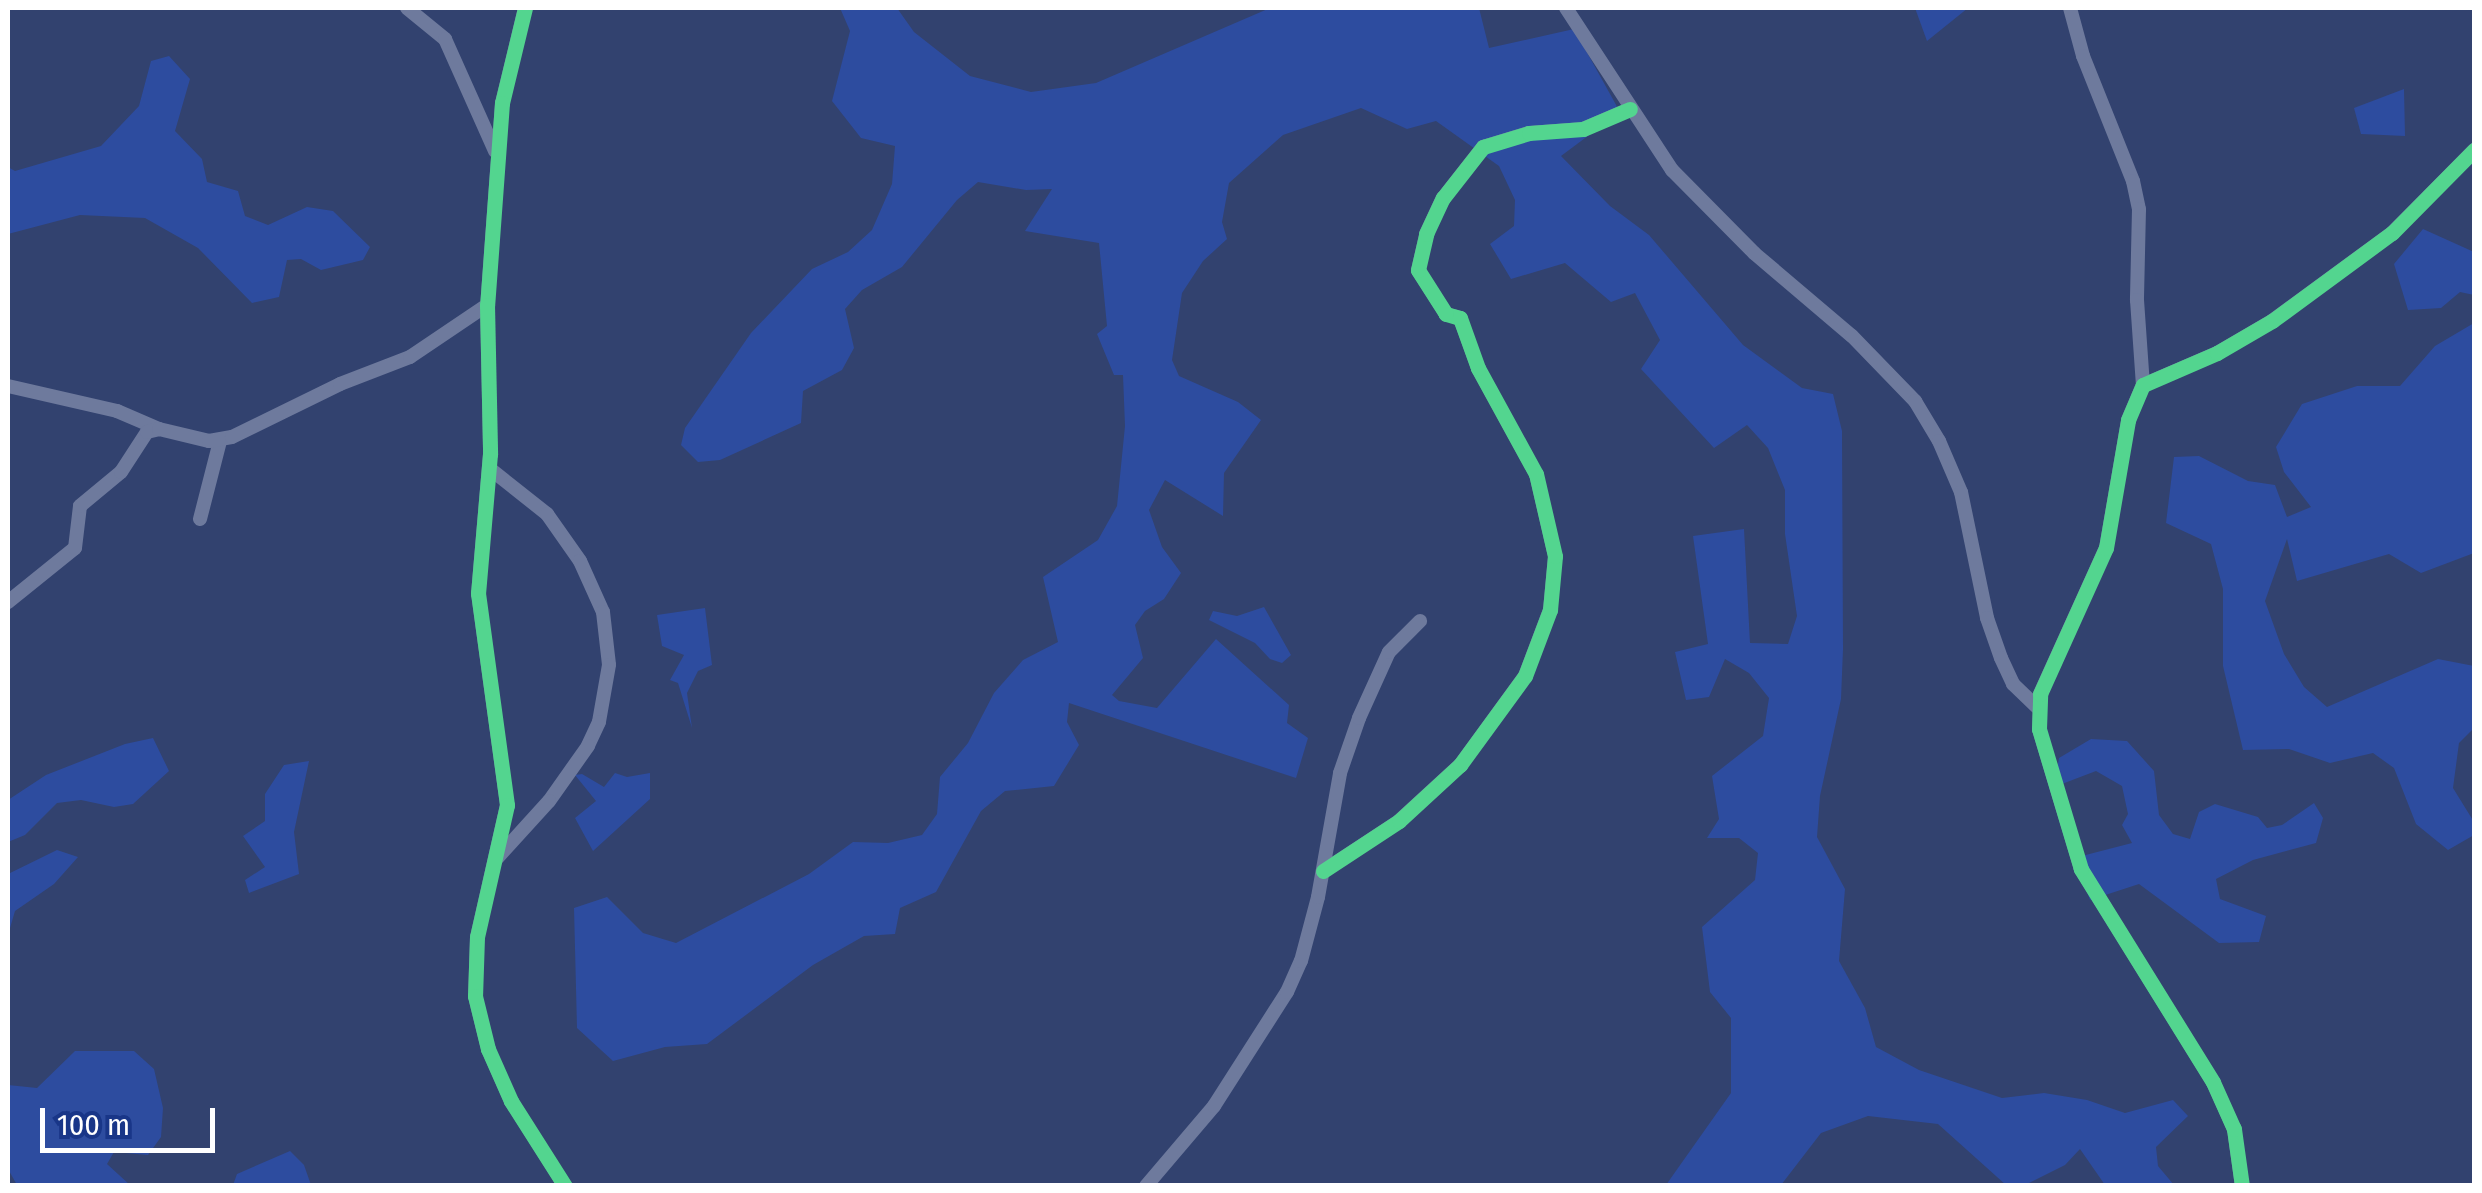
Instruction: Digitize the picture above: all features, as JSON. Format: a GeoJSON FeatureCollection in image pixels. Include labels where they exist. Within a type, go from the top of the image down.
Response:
{"type":"FeatureCollection","features":[{"type":"Feature","properties":{"kind":"street"},"geometry":{"type":"LineString","coordinates":[[406,8],[445,39],[497,157]]}},
{"type":"Feature","properties":{"kind":"street"},"geometry":{"type":"LineString","coordinates":[[525,8],[509,62],[497,157],[487,305],[489,468],[478,593],[506,789],[506,820],[478,937],[478,1013],[511,1102],[565,1186]]}},
{"type":"Feature","properties":{"kind":"street"},"geometry":{"type":"LineString","coordinates":[[1566,8],[1630,109],[1698,200],[1852,336],[1915,401],[1939,441],[1961,492],[1987,618],[2001,658],[2013,684],[2038,708]]}},
{"type":"Feature","properties":{"kind":"street"},"geometry":{"type":"LineString","coordinates":[[2070,8],[2083,56],[2133,181],[2139,209],[2136,300],[2144,385],[2128,420],[2106,548],[2038,708],[2045,752],[2081,868],[2194,1046],[2226,1106],[2240,1156],[2242,1186]]}},
{"type":"Feature","properties":{"kind":"street"},"geometry":{"type":"LineString","coordinates":[[1324,871],[1399,820],[1460,766],[1525,676],[1550,610],[1555,556],[1536,474],[1478,368],[1460,318],[1446,314],[1418,270],[1426,234],[1442,198],[1482,147],[1528,134],[1582,128],[1630,109]]}},
{"type":"Feature","properties":{"kind":"street"},"geometry":{"type":"LineString","coordinates":[[2144,385],[2217,353],[2272,321],[2392,233],[2474,150]]}},
{"type":"Feature","properties":{"kind":"street"},"geometry":{"type":"LineString","coordinates":[[8,386],[117,412],[158,429],[220,441],[340,384],[410,357],[487,305]]}},
{"type":"Feature","properties":{"kind":"street"},"geometry":{"type":"LineString","coordinates":[[8,602],[75,548],[80,506],[121,472],[147,432],[158,429]]}},
{"type":"Feature","properties":{"kind":"street"},"geometry":{"type":"LineString","coordinates":[[200,520],[220,441]]}},
{"type":"Feature","properties":{"kind":"street"},"geometry":{"type":"LineString","coordinates":[[489,468],[538,506],[580,560],[603,612],[609,665],[603,708],[588,746],[549,801],[497,859]]}},
{"type":"Feature","properties":{"kind":"street"},"geometry":{"type":"LineString","coordinates":[[1146,1186],[1214,1106],[1282,1002],[1301,962],[1324,871],[1340,773],[1358,718],[1389,652],[1420,622]]}},
{"type":"Feature","properties":{"kind":"shaded area"},"geometry":{"type":"Polygon","coordinates":[[[840,8],[897,8],[914,32],[970,76],[1031,92],[1096,83],[1270,8],[1479,8],[1489,48],[1574,29],[1620,112],[1561,156],[1610,206],[1649,235],[1743,345],[1802,388],[1833,394],[1842,431],[1843,649],[1841,699],[1820,796],[1817,837],[1845,889],[1839,961],[1865,1008],[1876,1047],[1919,1070],[2002,1098],[2044,1093],[2087,1100],[2125,1113],[2173,1100],[2188,1116],[2156,1147],[2158,1166],[2174,1185],[2105,1185],[2080,1149],[2065,1165],[2025,1185],[2006,1185],[1938,1124],[1868,1116],[1821,1133],[1781,1185],[1666,1185],[1731,1093],[1731,1018],[1710,992],[1702,927],[1755,880],[1758,853],[1739,838],[1707,838],[1719,819],[1712,776],[1763,736],[1769,698],[1749,673],[1725,659],[1709,697],[1686,700],[1675,652],[1708,644],[1693,536],[1744,529],[1750,643],[1788,644],[1797,616],[1785,534],[1785,490],[1768,448],[1747,425],[1714,448],[1641,369],[1660,340],[1635,293],[1611,302],[1565,263],[1511,279],[1490,244],[1514,226],[1515,200],[1499,166],[1436,121],[1407,129],[1361,108],[1283,135],[1229,183],[1222,222],[1227,239],[1203,261],[1182,293],[1172,360],[1179,376],[1238,402],[1261,420],[1224,473],[1223,516],[1165,480],[1149,510],[1162,547],[1181,573],[1164,599],[1145,611],[1135,625],[1143,658],[1112,695],[1119,701],[1157,708],[1216,639],[1289,705],[1287,723],[1308,738],[1296,778],[1069,703],[1067,722],[1079,745],[1054,786],[1005,791],[981,811],[936,892],[900,908],[895,934],[864,936],[813,965],[707,1044],[665,1047],[613,1061],[577,1028],[574,908],[607,897],[643,933],[676,943],[809,874],[853,842],[888,843],[922,835],[937,814],[940,777],[968,743],[994,693],[1023,660],[1058,642],[1043,577],[1098,540],[1117,506],[1125,426],[1123,375],[1114,375],[1097,334],[1107,326],[1099,243],[1025,231],[1052,189],[1026,190],[978,182],[957,200],[902,267],[862,290],[845,309],[854,348],[842,370],[803,391],[801,423],[720,460],[698,462],[681,445],[685,428],[751,333],[812,269],[848,252],[872,230],[892,184],[895,146],[861,138],[832,101],[850,31],[840,8]]]}},
{"type":"Feature","properties":{"kind":"shaded area"},"geometry":{"type":"Polygon","coordinates":[[[1915,8],[1968,8],[1927,41],[1915,8]]]}},
{"type":"Feature","properties":{"kind":"shaded area"},"geometry":{"type":"Polygon","coordinates":[[[169,56],[190,79],[175,131],[202,159],[207,182],[238,191],[245,216],[268,225],[307,207],[333,211],[370,247],[363,260],[321,270],[301,259],[287,260],[279,297],[252,303],[198,248],[145,218],[80,215],[8,234],[8,167],[15,171],[101,146],[139,106],[151,61],[169,56]]]}},
{"type":"Feature","properties":{"kind":"shaded area"},"geometry":{"type":"Polygon","coordinates":[[[2404,89],[2405,136],[2361,134],[2354,108],[2404,89]]]}},
{"type":"Feature","properties":{"kind":"shaded area"},"geometry":{"type":"Polygon","coordinates":[[[2423,229],[2474,252],[2474,295],[2460,292],[2441,308],[2408,310],[2394,264],[2423,229]]]}},
{"type":"Feature","properties":{"kind":"shaded area"},"geometry":{"type":"Polygon","coordinates":[[[2474,323],[2474,553],[2421,573],[2389,554],[2297,581],[2287,539],[2265,601],[2284,654],[2304,687],[2327,707],[2438,659],[2474,666],[2474,728],[2459,743],[2453,788],[2474,822],[2474,835],[2448,850],[2416,824],[2394,768],[2373,753],[2330,763],[2289,749],[2243,750],[2223,666],[2223,589],[2211,544],[2166,523],[2174,457],[2199,456],[2248,481],[2275,485],[2287,517],[2311,507],[2284,472],[2276,447],[2302,404],[2357,386],[2400,386],[2435,346],[2474,323]]]}},
{"type":"Feature","properties":{"kind":"shaded area"},"geometry":{"type":"Polygon","coordinates":[[[1264,607],[1291,655],[1282,663],[1270,659],[1255,643],[1209,620],[1213,611],[1237,616],[1264,607]]]}},
{"type":"Feature","properties":{"kind":"shaded area"},"geometry":{"type":"Polygon","coordinates":[[[705,608],[712,665],[698,671],[687,693],[692,728],[678,683],[670,680],[684,655],[662,646],[657,615],[705,608]]]}},
{"type":"Feature","properties":{"kind":"shaded area"},"geometry":{"type":"Polygon","coordinates":[[[153,738],[169,771],[133,804],[114,807],[81,800],[57,803],[25,835],[8,842],[8,800],[46,775],[125,744],[153,738]]]}},
{"type":"Feature","properties":{"kind":"shaded area"},"geometry":{"type":"Polygon","coordinates":[[[2091,739],[2127,741],[2154,771],[2159,815],[2173,834],[2190,839],[2199,812],[2215,804],[2258,817],[2267,828],[2282,825],[2314,803],[2323,818],[2316,843],[2253,860],[2216,879],[2220,899],[2266,916],[2259,942],[2219,943],[2139,884],[2090,900],[2074,858],[2132,843],[2122,825],[2128,814],[2122,786],[2096,771],[2054,787],[2059,758],[2091,739]]]}},
{"type":"Feature","properties":{"kind":"shaded area"},"geometry":{"type":"Polygon","coordinates":[[[309,761],[294,832],[299,874],[249,893],[245,880],[265,867],[243,836],[265,821],[265,794],[284,765],[309,761]]]}},
{"type":"Feature","properties":{"kind":"shaded area"},"geometry":{"type":"Polygon","coordinates":[[[615,773],[627,777],[650,773],[650,799],[593,851],[575,818],[596,801],[575,775],[582,774],[604,787],[615,773]]]}},
{"type":"Feature","properties":{"kind":"shaded area"},"geometry":{"type":"Polygon","coordinates":[[[57,850],[78,857],[54,884],[15,911],[8,935],[8,874],[57,850]]]}},
{"type":"Feature","properties":{"kind":"shaded area"},"geometry":{"type":"Polygon","coordinates":[[[75,1051],[134,1051],[154,1069],[163,1108],[161,1137],[148,1155],[114,1152],[107,1164],[130,1185],[17,1185],[8,1169],[8,1085],[37,1088],[75,1051]]]}},
{"type":"Feature","properties":{"kind":"shaded area"},"geometry":{"type":"Polygon","coordinates":[[[290,1151],[304,1165],[311,1185],[233,1185],[237,1174],[290,1151]]]}},
{"type":"Feature","properties":{"kind":"cycle path"},"geometry":{"type":"LineString","coordinates":[[525,8],[502,103],[487,305],[490,454],[478,593],[507,805],[477,937],[475,996],[488,1049],[511,1101],[565,1186]]}},
{"type":"Feature","properties":{"kind":"cycle path"},"geometry":{"type":"LineString","coordinates":[[1323,871],[1399,821],[1460,765],[1525,676],[1550,610],[1555,556],[1536,474],[1478,368],[1460,318],[1446,314],[1418,270],[1426,234],[1443,198],[1483,147],[1529,133],[1583,129],[1630,109]]}},
{"type":"Feature","properties":{"kind":"cycle path"},"geometry":{"type":"LineString","coordinates":[[2242,1186],[2234,1129],[2213,1082],[2081,869],[2039,729],[2040,694],[2106,548],[2128,420],[2143,385],[2217,353],[2272,321],[2392,233],[2474,150]]}}]}
